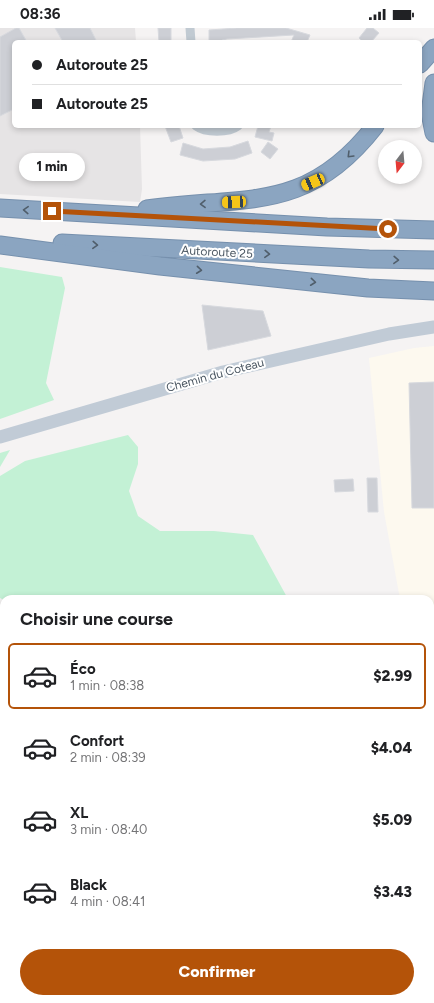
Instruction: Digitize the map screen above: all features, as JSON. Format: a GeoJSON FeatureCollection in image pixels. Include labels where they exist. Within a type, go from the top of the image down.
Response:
{"type":"FeatureCollection","features":[{"type":"Feature","properties":{"kind":"highway"},"geometry":{"type":"LineString","coordinates":[[422,62],[434,48]]}},
{"type":"Feature","properties":{"kind":"highway"},"geometry":{"type":"LineString","coordinates":[[434,83],[430,112],[434,133]]}},
{"type":"Feature","properties":{"kind":"highway"},"geometry":{"type":"LineString","coordinates":[[111,214],[181,204],[242,202],[288,191],[313,182],[338,166],[356,149],[373,128]]}},
{"type":"Feature","properties":{"kind":"highway"},"geometry":{"type":"LineString","coordinates":[[0,208],[341,227],[434,230]]}},
{"type":"Feature","properties":{"kind":"highway","name":"Autoroute 25"},"geometry":{"type":"LineString","coordinates":[[0,239],[333,258],[434,260]]}},
{"type":"Feature","properties":{"kind":"highway"},"geometry":{"type":"LineString","coordinates":[[0,245],[160,266],[368,288],[434,291]]}},
{"type":"Feature","properties":{"kind":"street"},"geometry":{"type":"LineString","coordinates":[[190,28],[191,40]]}},
{"type":"Feature","properties":{"kind":"street"},"geometry":{"type":"LineString","coordinates":[[199,128],[203,131],[234,128]]}},
{"type":"Feature","properties":{"kind":"street","name":"Chemin du Coteau"},"geometry":{"type":"LineString","coordinates":[[0,437],[223,372],[389,334],[434,327]]}},
{"type":"Feature","properties":{"kind":"shaded area"},"geometry":{"type":"Polygon","coordinates":[[[0,28],[135,28],[136,40],[12,40],[12,128],[140,128],[142,189],[140,202],[0,194],[0,28]]]}},
{"type":"Feature","properties":{"kind":"shaded area"},"geometry":{"type":"Polygon","coordinates":[[[434,346],[434,595],[399,595],[384,512],[369,358],[414,348],[434,346]]]}},
{"type":"Feature","properties":{"kind":"green space"},"geometry":{"type":"Polygon","coordinates":[[[0,267],[62,277],[65,288],[46,383],[54,400],[0,419],[0,267]]]}},
{"type":"Feature","properties":{"kind":"green space"},"geometry":{"type":"Polygon","coordinates":[[[128,435],[138,447],[138,464],[129,491],[138,516],[160,531],[214,531],[253,535],[286,595],[0,595],[0,476],[25,461],[128,435]]]}},
{"type":"Feature","properties":{"kind":"green space"},"geometry":{"type":"Polygon","coordinates":[[[10,450],[0,467],[0,453],[10,450]]]}},
{"type":"Feature","properties":{"kind":"building"},"geometry":{"type":"Polygon","coordinates":[[[16,28],[19,28],[26,40],[12,40],[12,110],[0,116],[0,37],[16,28]]]}},
{"type":"Feature","properties":{"kind":"building"},"geometry":{"type":"Polygon","coordinates":[[[55,28],[90,28],[96,40],[62,40],[55,28]]]}},
{"type":"Feature","properties":{"kind":"building"},"geometry":{"type":"Polygon","coordinates":[[[158,28],[171,28],[171,40],[159,40],[158,28]]]}},
{"type":"Feature","properties":{"kind":"building"},"geometry":{"type":"Polygon","coordinates":[[[237,28],[286,28],[310,35],[308,40],[292,40],[294,35],[209,40],[209,30],[237,28]]]}},
{"type":"Feature","properties":{"kind":"building"},"geometry":{"type":"Polygon","coordinates":[[[367,28],[373,28],[379,33],[373,40],[361,40],[359,38],[367,28]]]}},
{"type":"Feature","properties":{"kind":"building"},"geometry":{"type":"Polygon","coordinates":[[[166,128],[180,128],[183,138],[171,142],[166,128]]]}},
{"type":"Feature","properties":{"kind":"building"},"geometry":{"type":"Polygon","coordinates":[[[257,128],[270,128],[269,132],[274,133],[272,141],[255,137],[257,128]]]}},
{"type":"Feature","properties":{"kind":"building"},"geometry":{"type":"Polygon","coordinates":[[[248,141],[252,153],[235,159],[203,161],[180,155],[183,143],[203,149],[230,147],[248,141]]]}},
{"type":"Feature","properties":{"kind":"building"},"geometry":{"type":"Polygon","coordinates":[[[268,142],[278,149],[270,159],[261,152],[268,142]]]}},
{"type":"Feature","properties":{"kind":"building"},"geometry":{"type":"Polygon","coordinates":[[[202,305],[263,311],[271,336],[208,350],[202,305]]]}},
{"type":"Feature","properties":{"kind":"building"},"geometry":{"type":"Polygon","coordinates":[[[434,382],[434,508],[412,508],[409,383],[434,382]]]}},
{"type":"Feature","properties":{"kind":"building"},"geometry":{"type":"Polygon","coordinates":[[[367,478],[377,478],[378,512],[368,512],[367,478]]]}},
{"type":"Feature","properties":{"kind":"building"},"geometry":{"type":"Polygon","coordinates":[[[353,479],[354,491],[335,492],[334,480],[353,479]]]}},
{"type":"Feature","properties":{"kind":"route"},"geometry":{"type":"LineString","coordinates":[[52,211],[388,229]]}}]}
